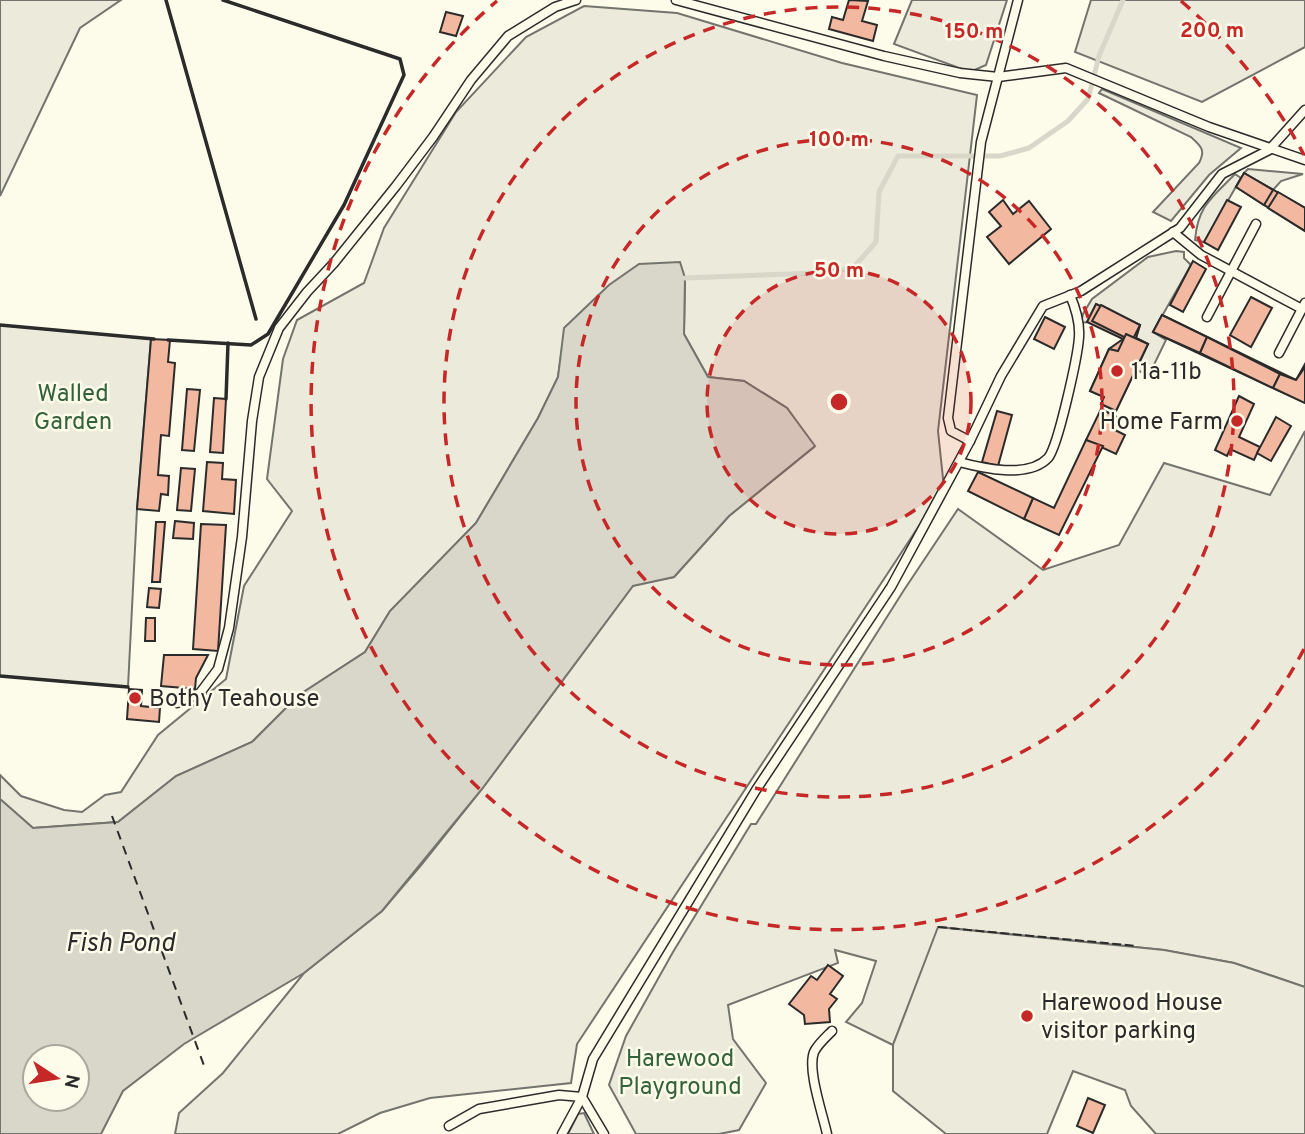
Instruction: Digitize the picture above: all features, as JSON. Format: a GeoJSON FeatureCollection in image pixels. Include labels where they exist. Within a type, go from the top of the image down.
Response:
{"type":"FeatureCollection","features":[{"type":"Feature","properties":{"kind":"lane"},"geometry":{"type":"LineString","coordinates":[[177,703],[200,694],[218,669],[229,628],[242,537],[251,421],[259,377],[279,328],[396,186],[471,80],[508,36],[555,7],[576,0]]}},
{"type":"Feature","properties":{"kind":"lane"},"geometry":{"type":"LineString","coordinates":[[676,0],[884,56],[960,73],[998,78],[1066,68],[1269,150],[1305,160]]}},
{"type":"Feature","properties":{"kind":"lane"},"geometry":{"type":"LineString","coordinates":[[970,441],[951,430],[948,418],[981,142],[1018,0]]}},
{"type":"Feature","properties":{"kind":"lane"},"geometry":{"type":"LineString","coordinates":[[562,1134],[582,1097],[593,1059],[756,790],[891,587],[970,441],[1001,376],[1043,306],[1081,291],[1180,228],[1222,174],[1269,150],[1305,110]]}},
{"type":"Feature","properties":{"kind":"lane"},"geometry":{"type":"LineString","coordinates":[[1207,317],[1256,224]]}},
{"type":"Feature","properties":{"kind":"lane"},"geometry":{"type":"LineString","coordinates":[[1173,232],[1201,255],[1303,306],[1279,353]]}},
{"type":"Feature","properties":{"kind":"lane"},"geometry":{"type":"LineString","coordinates":[[958,462],[1010,471],[1047,459],[1054,449],[1079,337],[1077,314],[1070,295]]}},
{"type":"Feature","properties":{"kind":"lane"},"geometry":{"type":"LineString","coordinates":[[827,1134],[812,1068],[813,1054],[820,1042],[832,1031]]}},
{"type":"Feature","properties":{"kind":"lane"},"geometry":{"type":"LineString","coordinates":[[449,1126],[479,1109],[559,1096],[582,1097]]}},
{"type":"Feature","properties":{"kind":"lane"},"geometry":{"type":"LineString","coordinates":[[582,1097],[604,1134]]}},
{"type":"Feature","properties":{"kind":"green space"},"geometry":{"type":"Polygon","coordinates":[[[0,0],[121,0],[80,28],[0,196],[0,0]]]}},
{"type":"Feature","properties":{"kind":"green space"},"geometry":{"type":"Polygon","coordinates":[[[912,0],[1007,0],[986,65],[970,72],[894,44],[912,0]]]}},
{"type":"Feature","properties":{"kind":"green space"},"geometry":{"type":"Polygon","coordinates":[[[1091,0],[1305,0],[1305,47],[1202,102],[1075,52],[1091,0]]]}},
{"type":"Feature","properties":{"kind":"green space"},"geometry":{"type":"Polygon","coordinates":[[[584,6],[677,13],[842,63],[977,95],[938,431],[944,488],[577,1044],[571,1083],[430,1098],[380,1113],[338,1134],[175,1134],[179,1113],[223,1073],[304,973],[382,911],[422,864],[482,789],[633,585],[674,577],[729,516],[814,447],[787,408],[744,381],[708,377],[684,334],[685,278],[565,328],[558,377],[538,418],[476,523],[390,611],[365,652],[299,695],[252,742],[176,776],[118,822],[33,828],[0,799],[0,775],[21,796],[64,810],[82,812],[105,795],[121,792],[158,735],[226,679],[244,586],[292,511],[267,479],[283,359],[297,320],[364,283],[384,228],[456,112],[526,37],[584,6]]]}},
{"type":"Feature","properties":{"kind":"green space"},"geometry":{"type":"Polygon","coordinates":[[[1102,89],[1241,148],[1209,175],[1171,221],[1153,212],[1199,163],[1201,148],[1191,137],[1099,93],[1102,89]]]}},
{"type":"Feature","properties":{"kind":"green space"},"geometry":{"type":"Polygon","coordinates":[[[1248,169],[1303,174],[1281,181],[1273,190],[1244,173],[1248,169]]]}},
{"type":"Feature","properties":{"kind":"green space"},"geometry":{"type":"Polygon","coordinates":[[[1235,174],[1241,178],[1204,242],[1195,240],[1199,218],[1207,203],[1235,174]]]}},
{"type":"Feature","properties":{"kind":"green space"},"geometry":{"type":"Polygon","coordinates":[[[1184,252],[1184,258],[1191,265],[1153,332],[1166,340],[1149,375],[1136,370],[1148,344],[1136,338],[1140,325],[1096,304],[1087,322],[1081,323],[1092,299],[1148,257],[1184,252]]]}},
{"type":"Feature","properties":{"kind":"green space","name":"Walled Garden"},"geometry":{"type":"Polygon","coordinates":[[[0,325],[151,339],[137,509],[128,687],[0,676],[0,325]]]}},
{"type":"Feature","properties":{"kind":"green space","name":"Harewood Playground"},"geometry":{"type":"Polygon","coordinates":[[[1305,431],[1305,987],[1234,963],[1164,950],[939,927],[893,1045],[846,1022],[862,1003],[876,961],[835,950],[838,963],[728,1005],[733,1039],[766,1083],[739,1130],[719,1134],[636,1134],[609,1085],[626,1036],[673,952],[751,824],[756,824],[958,509],[1043,570],[1119,545],[1164,463],[1270,495],[1305,431]]]}},
{"type":"Feature","properties":{"kind":"green space"},"geometry":{"type":"Polygon","coordinates":[[[584,1113],[594,1134],[568,1134],[578,1114],[584,1113]]]}},
{"type":"Feature","properties":{"kind":"shaded area"},"geometry":{"type":"Polygon","coordinates":[[[938,927],[1164,950],[1234,963],[1305,987],[1305,1134],[1156,1134],[1131,1106],[1125,1090],[1073,1071],[1047,1134],[946,1134],[893,1091],[893,1045],[938,927]]]}},
{"type":"Feature","properties":{"kind":"water","name":"Fish Pond"},"geometry":{"type":"Polygon","coordinates":[[[680,262],[685,278],[684,334],[708,377],[744,381],[787,408],[815,446],[729,516],[674,577],[633,586],[482,789],[382,911],[304,973],[184,1044],[123,1091],[101,1134],[0,1134],[0,799],[33,828],[118,822],[176,776],[252,742],[299,695],[365,652],[390,611],[476,523],[538,418],[558,377],[564,328],[609,285],[639,264],[680,262]]]}},
{"type":"Feature","properties":{"kind":"building"},"geometry":{"type":"Polygon","coordinates":[[[849,0],[868,1],[862,21],[877,25],[873,41],[829,29],[832,17],[843,20],[849,0]]]}},
{"type":"Feature","properties":{"kind":"building"},"geometry":{"type":"Polygon","coordinates":[[[446,12],[463,16],[456,36],[440,32],[446,12]]]}},
{"type":"Feature","properties":{"kind":"building"},"geometry":{"type":"Polygon","coordinates":[[[1244,173],[1305,208],[1305,231],[1236,187],[1244,173]]]}},
{"type":"Feature","properties":{"kind":"building"},"geometry":{"type":"Polygon","coordinates":[[[1244,173],[1273,190],[1264,205],[1236,187],[1244,173]]]}},
{"type":"Feature","properties":{"kind":"building"},"geometry":{"type":"Polygon","coordinates":[[[1278,192],[1305,208],[1305,231],[1268,208],[1278,192]]]}},
{"type":"Feature","properties":{"kind":"building"},"geometry":{"type":"Polygon","coordinates":[[[1003,200],[1013,214],[1029,201],[1051,229],[1009,264],[987,237],[1001,226],[989,212],[1003,200]]]}},
{"type":"Feature","properties":{"kind":"building"},"geometry":{"type":"Polygon","coordinates":[[[1227,200],[1241,207],[1218,250],[1204,242],[1227,200]]]}},
{"type":"Feature","properties":{"kind":"building"},"geometry":{"type":"Polygon","coordinates":[[[1193,261],[1206,269],[1183,312],[1170,305],[1193,261]]]}},
{"type":"Feature","properties":{"kind":"building"},"geometry":{"type":"Polygon","coordinates":[[[1251,297],[1272,308],[1251,347],[1230,335],[1251,297]]]}},
{"type":"Feature","properties":{"kind":"building","name":"11a-11b"},"geometry":{"type":"Polygon","coordinates":[[[1096,304],[1140,325],[1136,338],[1148,344],[1116,411],[1101,404],[1104,397],[1090,391],[1109,349],[1123,339],[1087,322],[1096,304]]]}},
{"type":"Feature","properties":{"kind":"building"},"geometry":{"type":"Polygon","coordinates":[[[1101,305],[1140,325],[1132,341],[1092,321],[1101,305]]]}},
{"type":"Feature","properties":{"kind":"building"},"geometry":{"type":"Polygon","coordinates":[[[1162,315],[1296,380],[1305,364],[1305,403],[1153,332],[1162,315]]]}},
{"type":"Feature","properties":{"kind":"building"},"geometry":{"type":"Polygon","coordinates":[[[1162,315],[1207,337],[1200,353],[1153,332],[1162,315]]]}},
{"type":"Feature","properties":{"kind":"building"},"geometry":{"type":"Polygon","coordinates":[[[1045,317],[1065,327],[1054,349],[1034,339],[1045,317]]]}},
{"type":"Feature","properties":{"kind":"building","name":"11a-11b"},"geometry":{"type":"Polygon","coordinates":[[[1126,334],[1148,344],[1116,411],[1101,404],[1104,397],[1090,391],[1109,349],[1118,351],[1126,334]]]}},
{"type":"Feature","properties":{"kind":"building"},"geometry":{"type":"Polygon","coordinates":[[[1207,337],[1280,374],[1273,388],[1200,353],[1207,337]]]}},
{"type":"Feature","properties":{"kind":"building"},"geometry":{"type":"Polygon","coordinates":[[[151,339],[170,340],[168,362],[175,363],[169,436],[161,435],[158,475],[169,476],[168,495],[161,494],[159,511],[137,509],[151,339]]]}},
{"type":"Feature","properties":{"kind":"building"},"geometry":{"type":"Polygon","coordinates":[[[1305,367],[1305,403],[1273,388],[1280,374],[1296,380],[1305,367]]]}},
{"type":"Feature","properties":{"kind":"building"},"geometry":{"type":"Polygon","coordinates":[[[187,389],[200,390],[194,451],[182,450],[187,389]]]}},
{"type":"Feature","properties":{"kind":"building","name":"Home Farm"},"geometry":{"type":"Polygon","coordinates":[[[1239,396],[1254,404],[1239,437],[1260,447],[1254,460],[1230,449],[1227,456],[1215,450],[1239,396]]]}},
{"type":"Feature","properties":{"kind":"building"},"geometry":{"type":"Polygon","coordinates":[[[214,398],[226,399],[223,453],[210,452],[214,398]]]}},
{"type":"Feature","properties":{"kind":"building"},"geometry":{"type":"Polygon","coordinates":[[[1101,409],[1119,418],[1113,429],[1125,435],[1116,454],[1086,440],[1101,409]]]}},
{"type":"Feature","properties":{"kind":"building"},"geometry":{"type":"Polygon","coordinates":[[[997,411],[1012,415],[998,466],[982,462],[997,411]]]}},
{"type":"Feature","properties":{"kind":"building"},"geometry":{"type":"Polygon","coordinates":[[[1276,417],[1291,426],[1271,461],[1257,453],[1276,417]]]}},
{"type":"Feature","properties":{"kind":"building"},"geometry":{"type":"Polygon","coordinates":[[[1086,440],[1103,446],[1059,535],[1024,519],[1033,498],[1054,508],[1086,440]]]}},
{"type":"Feature","properties":{"kind":"building"},"geometry":{"type":"Polygon","coordinates":[[[207,462],[223,463],[222,479],[236,480],[234,514],[203,511],[207,462]]]}},
{"type":"Feature","properties":{"kind":"building"},"geometry":{"type":"Polygon","coordinates":[[[181,468],[195,469],[191,511],[177,510],[181,468]]]}},
{"type":"Feature","properties":{"kind":"building"},"geometry":{"type":"Polygon","coordinates":[[[978,472],[1033,498],[1024,519],[968,491],[978,472]]]}},
{"type":"Feature","properties":{"kind":"building"},"geometry":{"type":"Polygon","coordinates":[[[175,521],[194,523],[193,539],[173,538],[175,521]]]}},
{"type":"Feature","properties":{"kind":"building"},"geometry":{"type":"Polygon","coordinates":[[[156,522],[165,522],[160,582],[152,582],[156,522]]]}},
{"type":"Feature","properties":{"kind":"building"},"geometry":{"type":"Polygon","coordinates":[[[201,524],[226,525],[218,651],[193,649],[201,524]]]}},
{"type":"Feature","properties":{"kind":"building"},"geometry":{"type":"Polygon","coordinates":[[[149,588],[161,589],[159,608],[147,607],[149,588]]]}},
{"type":"Feature","properties":{"kind":"building"},"geometry":{"type":"Polygon","coordinates":[[[146,618],[155,618],[155,641],[145,641],[146,618]]]}},
{"type":"Feature","properties":{"kind":"building"},"geometry":{"type":"Polygon","coordinates":[[[164,655],[208,655],[196,678],[195,689],[161,686],[164,655]]]}},
{"type":"Feature","properties":{"kind":"building","name":"Bothy Teahouse"},"geometry":{"type":"Polygon","coordinates":[[[129,689],[142,690],[141,706],[160,708],[159,722],[127,719],[129,689]]]}},
{"type":"Feature","properties":{"kind":"building"},"geometry":{"type":"Polygon","coordinates":[[[828,965],[843,976],[830,994],[837,999],[829,1009],[830,1022],[805,1024],[804,1015],[789,1004],[811,976],[817,980],[828,965]]]}},
{"type":"Feature","properties":{"kind":"building"},"geometry":{"type":"Polygon","coordinates":[[[1088,1098],[1105,1105],[1093,1133],[1077,1126],[1088,1098]]]}},
{"type":"Feature","properties":{"kind":"waterway"},"geometry":{"type":"LineString","coordinates":[[685,278],[816,273],[853,268],[876,242],[879,192],[898,156],[1000,156],[1029,148],[1068,121],[1088,99],[1099,56],[1123,0]]}},
{"type":"Feature","properties":{"kind":"ferry route"},"geometry":{"type":"LineString","coordinates":[[112,816],[206,1071]]}},
{"type":"Feature","properties":{"kind":"fence"},"geometry":{"type":"LineString","coordinates":[[938,927],[1137,946]]}},
{"type":"Feature","properties":{"kind":"wall"},"geometry":{"type":"LineString","coordinates":[[166,0],[256,319]]}},
{"type":"Feature","properties":{"kind":"wall"},"geometry":{"type":"LineString","coordinates":[[168,340],[251,345],[268,334],[344,205],[404,75],[400,59],[223,0]]}},
{"type":"Feature","properties":{"kind":"wall"},"geometry":{"type":"LineString","coordinates":[[0,325],[154,339]]}},
{"type":"Feature","properties":{"kind":"wall"},"geometry":{"type":"LineString","coordinates":[[226,399],[228,343]]}},
{"type":"Feature","properties":{"kind":"wall"},"geometry":{"type":"LineString","coordinates":[[0,676],[128,687]]}},
{"type":"Feature","properties":{"kind":"place","name":"11a-11b"},"geometry":{"type":"Point","coordinates":[1117,371]}},
{"type":"Feature","properties":{"kind":"place","name":"Home Farm"},"geometry":{"type":"Point","coordinates":[1237,421]}},
{"type":"Feature","properties":{"kind":"place","name":"Bothy Teahouse"},"geometry":{"type":"Point","coordinates":[135,698]}},
{"type":"Feature","properties":{"kind":"place","name":"Harewood House visitor parking"},"geometry":{"type":"Point","coordinates":[1027,1016]}}]}
